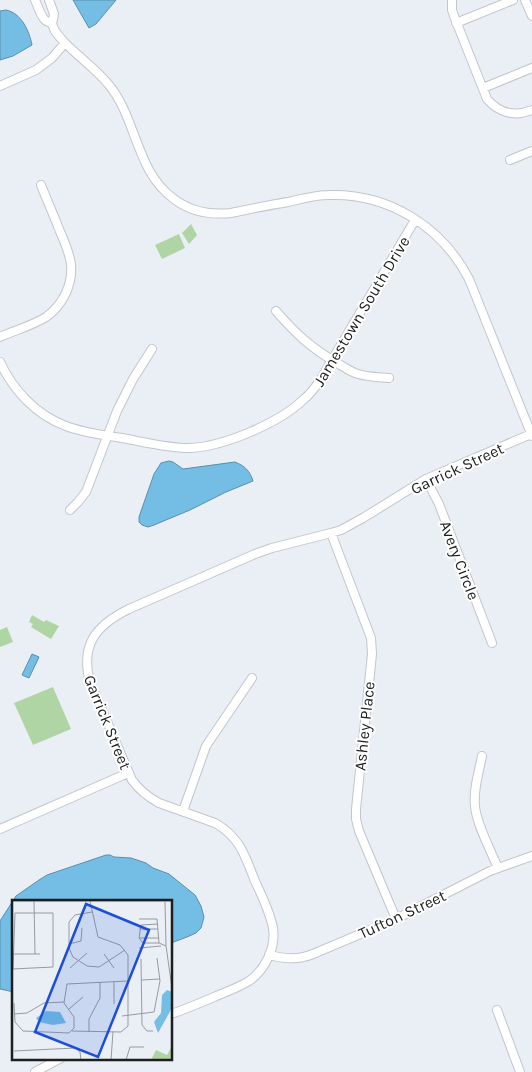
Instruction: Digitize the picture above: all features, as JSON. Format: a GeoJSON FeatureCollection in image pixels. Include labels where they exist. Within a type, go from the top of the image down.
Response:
{"type":"FeatureCollection","features":[{"type":"Feature","properties":{"kind":"street"},"geometry":{"type":"LineString","coordinates":[[35,0],[42,17],[52,24],[57,34],[114,91],[152,174],[164,191],[183,206],[205,213],[223,214],[313,196],[341,195],[361,197],[396,209],[432,231],[455,257],[473,288],[532,435]]}},
{"type":"Feature","properties":{"kind":"street"},"geometry":{"type":"LineString","coordinates":[[49,0],[54,14],[52,24]]}},
{"type":"Feature","properties":{"kind":"street"},"geometry":{"type":"LineString","coordinates":[[452,0],[452,10],[456,23],[490,102],[508,113],[518,114],[532,110]]}},
{"type":"Feature","properties":{"kind":"street"},"geometry":{"type":"LineString","coordinates":[[456,23],[513,0]]}},
{"type":"Feature","properties":{"kind":"street"},"geometry":{"type":"LineString","coordinates":[[525,0],[532,16]]}},
{"type":"Feature","properties":{"kind":"street"},"geometry":{"type":"LineString","coordinates":[[0,86],[36,70],[52,58],[66,43]]}},
{"type":"Feature","properties":{"kind":"street"},"geometry":{"type":"LineString","coordinates":[[483,88],[532,68]]}},
{"type":"Feature","properties":{"kind":"street"},"geometry":{"type":"LineString","coordinates":[[510,160],[532,151]]}},
{"type":"Feature","properties":{"kind":"street"},"geometry":{"type":"LineString","coordinates":[[0,336],[46,316],[60,303],[69,285],[71,269],[69,256],[41,185]]}},
{"type":"Feature","properties":{"kind":"street","name":"Jamestown South Drive"},"geometry":{"type":"LineString","coordinates":[[0,362],[10,380],[24,398],[44,414],[66,426],[106,436],[176,447],[201,447],[223,442],[265,425],[289,412],[311,393],[415,220]]}},
{"type":"Feature","properties":{"kind":"street"},"geometry":{"type":"LineString","coordinates":[[276,310],[297,335],[348,370],[360,374],[388,378]]}},
{"type":"Feature","properties":{"kind":"street"},"geometry":{"type":"LineString","coordinates":[[70,510],[86,492],[106,436],[122,400],[152,349]]}},
{"type":"Feature","properties":{"kind":"street","name":"Garrick Street"},"geometry":{"type":"LineString","coordinates":[[172,1014],[248,981],[261,969],[269,955],[273,936],[272,922],[238,842],[228,831],[215,823],[159,803],[145,795],[136,786],[128,773],[90,682],[87,670],[89,648],[94,637],[102,626],[113,617],[129,609],[255,554],[331,533],[357,522],[426,479],[532,435]]}},
{"type":"Feature","properties":{"kind":"street","name":"Avery Circle"},"geometry":{"type":"LineString","coordinates":[[426,479],[439,504],[492,643]]}},
{"type":"Feature","properties":{"kind":"street","name":"Ashley Place"},"geometry":{"type":"LineString","coordinates":[[331,533],[372,642],[356,809],[357,823],[396,919]]}},
{"type":"Feature","properties":{"kind":"street"},"geometry":{"type":"LineString","coordinates":[[183,811],[206,746],[252,678]]}},
{"type":"Feature","properties":{"kind":"street"},"geometry":{"type":"LineString","coordinates":[[482,756],[474,806],[480,826],[498,868]]}},
{"type":"Feature","properties":{"kind":"street"},"geometry":{"type":"LineString","coordinates":[[0,828],[128,773]]}},
{"type":"Feature","properties":{"kind":"street","name":"Tufton Street"},"geometry":{"type":"LineString","coordinates":[[269,955],[287,959],[305,957],[396,919],[498,868],[532,856]]}},
{"type":"Feature","properties":{"kind":"street"},"geometry":{"type":"LineString","coordinates":[[497,1010],[520,1072]]}},
{"type":"Feature","properties":{"kind":"street"},"geometry":{"type":"LineString","coordinates":[[35,1072],[57,1060]]}},
{"type":"Feature","properties":{"kind":"green space"},"geometry":{"type":"Polygon","coordinates":[[[191,224],[197,235],[189,244],[182,233],[191,224]]]}},
{"type":"Feature","properties":{"kind":"green space"},"geometry":{"type":"Polygon","coordinates":[[[179,234],[185,248],[162,259],[155,245],[179,234]]]}},
{"type":"Feature","properties":{"kind":"green space"},"geometry":{"type":"Polygon","coordinates":[[[32,615],[44,622],[46,620],[59,626],[51,639],[31,627],[33,624],[29,622],[32,615]]]}},
{"type":"Feature","properties":{"kind":"green space"},"geometry":{"type":"Polygon","coordinates":[[[7,627],[13,642],[0,647],[0,630],[7,627]]]}},
{"type":"Feature","properties":{"kind":"green space"},"geometry":{"type":"Polygon","coordinates":[[[53,687],[71,729],[33,745],[14,703],[53,687]]]}},
{"type":"Feature","properties":{"kind":"water"},"geometry":{"type":"Polygon","coordinates":[[[73,0],[116,0],[96,24],[89,28],[73,0]]]}},
{"type":"Feature","properties":{"kind":"water"},"geometry":{"type":"Polygon","coordinates":[[[6,10],[16,15],[24,23],[32,45],[13,56],[0,60],[0,11],[6,10]]]}},
{"type":"Feature","properties":{"kind":"water"},"geometry":{"type":"Polygon","coordinates":[[[169,461],[183,469],[235,462],[247,469],[253,481],[154,525],[148,527],[142,525],[139,522],[139,517],[154,474],[161,463],[169,461]]]}},
{"type":"Feature","properties":{"kind":"water"},"geometry":{"type":"Polygon","coordinates":[[[32,654],[39,657],[29,678],[22,675],[32,654]]]}},
{"type":"Feature","properties":{"kind":"water"},"geometry":{"type":"Polygon","coordinates":[[[106,855],[131,858],[146,863],[169,874],[195,895],[204,917],[201,928],[196,933],[172,943],[172,900],[13,900],[16,896],[47,875],[106,855]]]}},
{"type":"Feature","properties":{"kind":"water"},"geometry":{"type":"Polygon","coordinates":[[[12,902],[12,992],[0,989],[0,921],[12,902]]]}}]}
